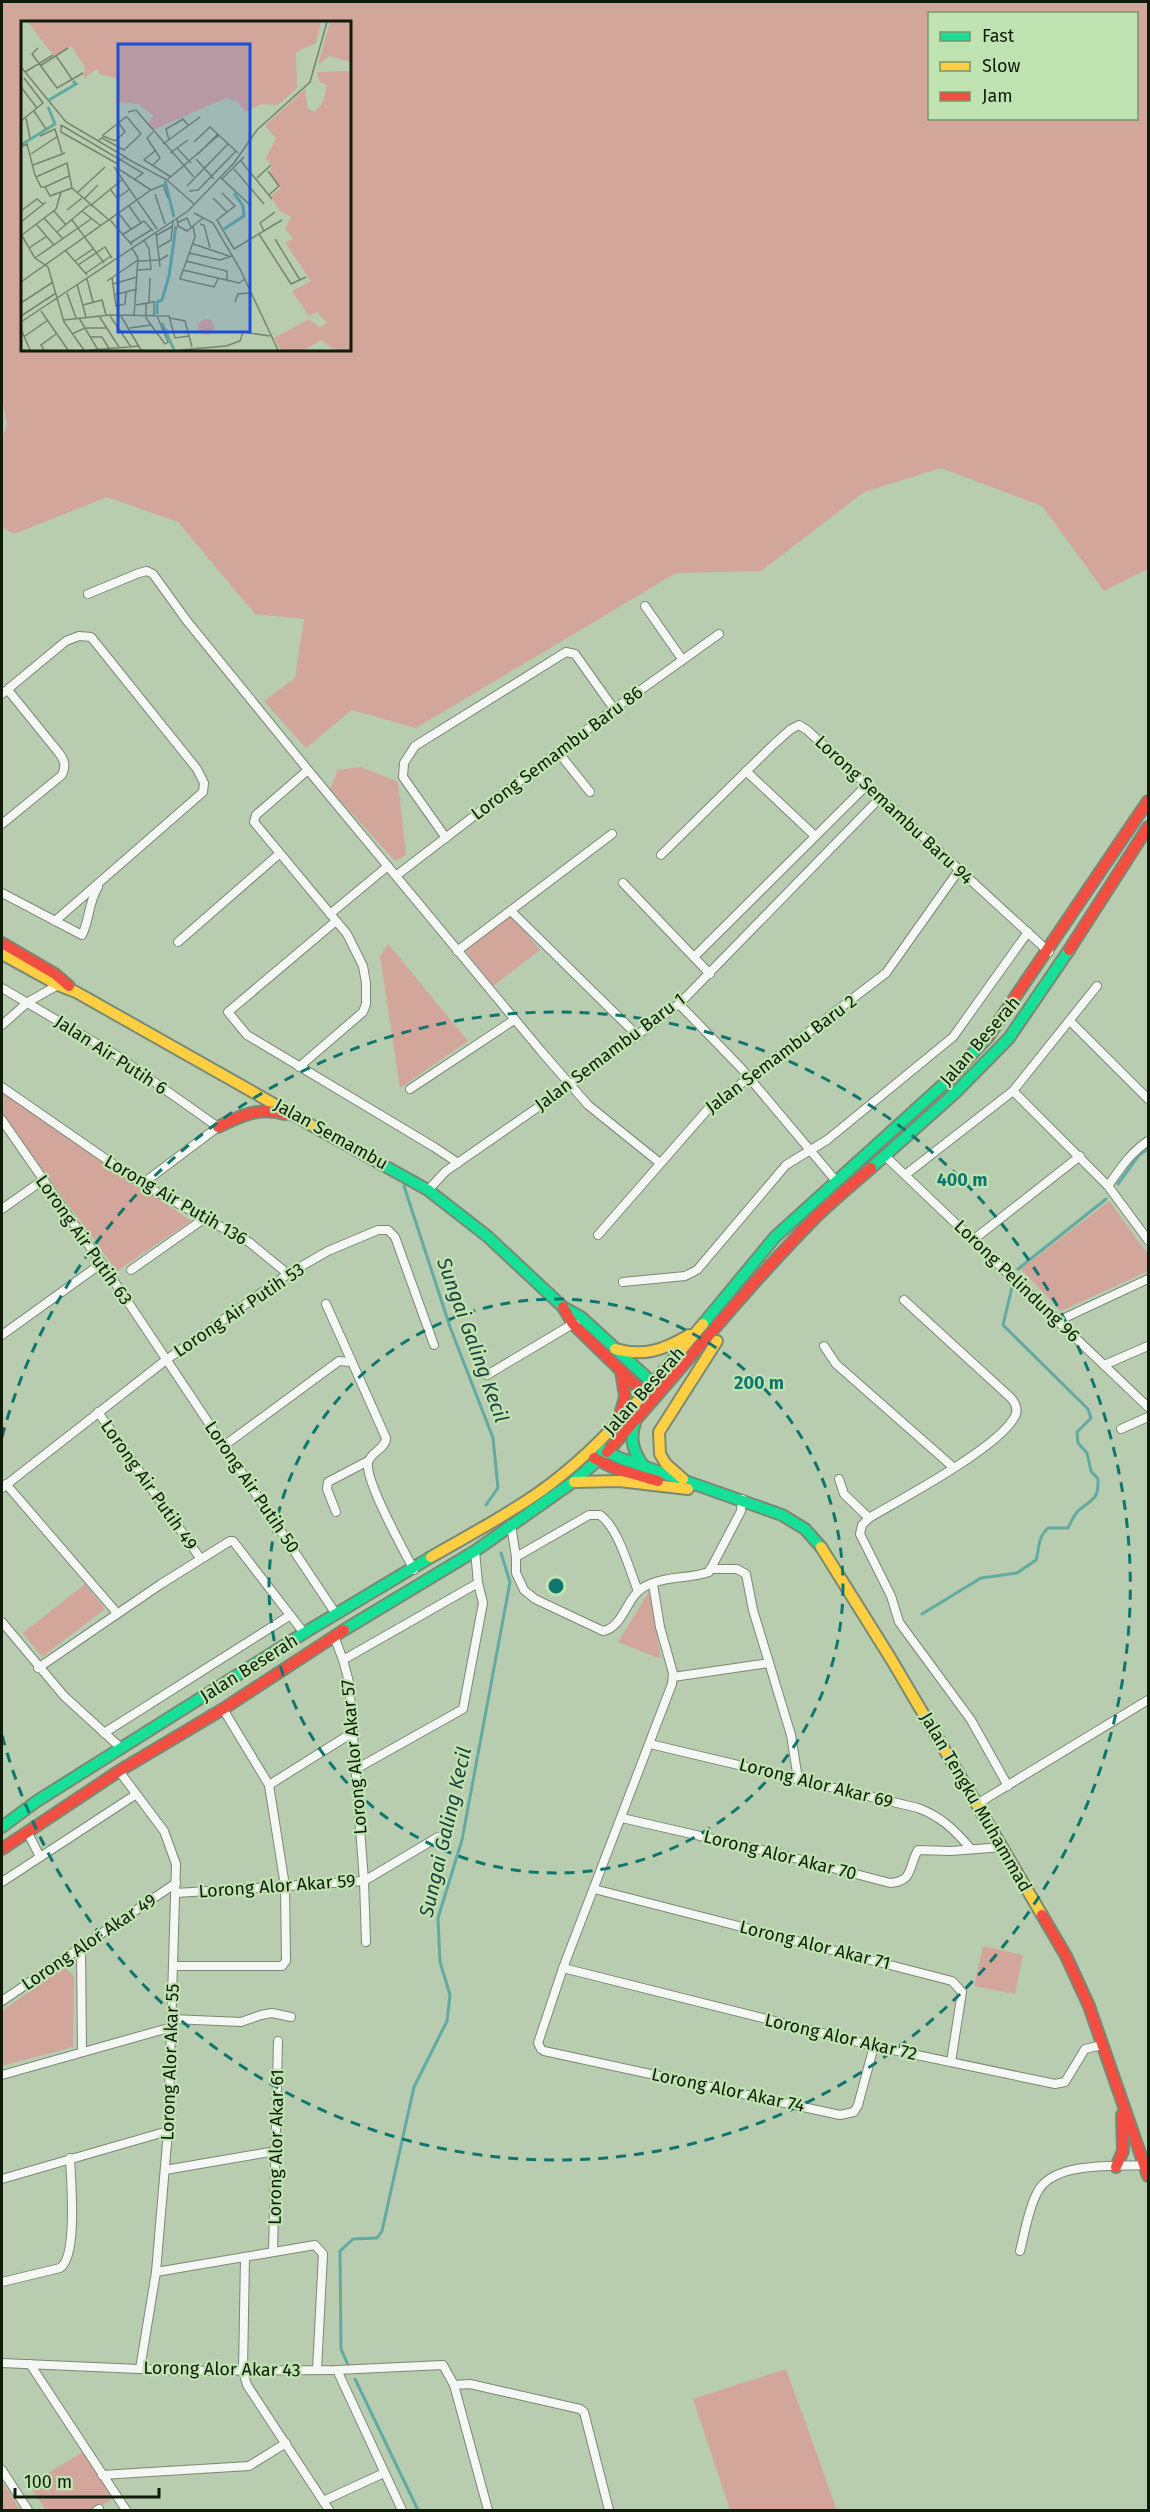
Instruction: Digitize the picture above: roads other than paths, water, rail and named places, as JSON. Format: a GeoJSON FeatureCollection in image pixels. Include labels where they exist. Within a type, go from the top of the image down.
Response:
{"type":"FeatureCollection","features":[{"type":"Feature","properties":{"kind":"main road","name":"Jalan Beserah"},"geometry":{"type":"LineString","coordinates":[[2,1849],[119,1771],[223,1709],[334,1636],[475,1551],[573,1482],[592,1457],[596,1444],[644,1393],[776,1237],[932,1096],[995,1029],[1149,801]]}},
{"type":"Feature","properties":{"kind":"main road","name":"Jalan Beserah"},"geometry":{"type":"LineString","coordinates":[[2,1827],[121,1748],[304,1633],[414,1570],[592,1457],[606,1453],[816,1216],[956,1092],[1009,1038],[1030,1010],[1149,827]]}},
{"type":"Feature","properties":{"kind":"main road","name":"Jalan Semambu"},"geometry":{"type":"LineString","coordinates":[[2,944],[55,974],[76,992]]}},
{"type":"Feature","properties":{"kind":"main road","name":"Jalan Semambu"},"geometry":{"type":"LineString","coordinates":[[2,954],[58,985],[76,992],[333,1134],[428,1190],[487,1236],[577,1320],[615,1349],[662,1392]]}},
{"type":"Feature","properties":{"kind":"main road"},"geometry":{"type":"LineString","coordinates":[[218,1127],[252,1111],[264,1109],[277,1111],[333,1134]]}},
{"type":"Feature","properties":{"kind":"main road"},"geometry":{"type":"LineString","coordinates":[[683,1479],[661,1459],[658,1441],[664,1422],[713,1345],[786,1248]]}},
{"type":"Feature","properties":{"kind":"main road","name":"Jalan Semambu"},"geometry":{"type":"LineString","coordinates":[[577,1320],[653,1402]]}},
{"type":"Feature","properties":{"kind":"main road"},"geometry":{"type":"LineString","coordinates":[[615,1349],[630,1354],[652,1353],[698,1330]]}},
{"type":"Feature","properties":{"kind":"main road"},"geometry":{"type":"LineString","coordinates":[[615,1426],[625,1403],[621,1370]]}},
{"type":"Feature","properties":{"kind":"main road"},"geometry":{"type":"LineString","coordinates":[[636,1421],[631,1433],[632,1448],[645,1468]]}},
{"type":"Feature","properties":{"kind":"main road","name":"Jalan Tengku Muhammad"},"geometry":{"type":"LineString","coordinates":[[596,1444],[606,1453],[645,1468],[790,1517],[815,1538],[891,1659],[1065,1956],[1089,2006],[1149,2176]]}},
{"type":"Feature","properties":{"kind":"main road","name":"Jalan Tengku Muhammad"},"geometry":{"type":"LineString","coordinates":[[592,1457],[616,1469],[688,1489],[723,1494]]}},
{"type":"Feature","properties":{"kind":"main road"},"geometry":{"type":"LineString","coordinates":[[573,1482],[619,1481],[688,1489]]}},
{"type":"Feature","properties":{"kind":"main road"},"geometry":{"type":"LineString","coordinates":[[1116,2167],[1123,2151],[1121,2102]]}},
{"type":"Feature","properties":{"kind":"street"},"geometry":{"type":"LineString","coordinates":[[88,594],[139,573],[147,571],[153,574],[187,621],[514,1020],[588,1105],[660,1163]]}},
{"type":"Feature","properties":{"kind":"street"},"geometry":{"type":"LineString","coordinates":[[645,606],[682,659]]}},
{"type":"Feature","properties":{"kind":"street","name":"Lorong Semambu Baru 86"},"geometry":{"type":"LineString","coordinates":[[396,875],[614,709],[719,634]]}},
{"type":"Feature","properties":{"kind":"street"},"geometry":{"type":"LineString","coordinates":[[2,824],[62,775],[65,769],[63,758],[5,692],[66,641],[79,636],[91,637],[203,779],[203,792],[101,884],[89,891],[56,921]]}},
{"type":"Feature","properties":{"kind":"street"},"geometry":{"type":"LineString","coordinates":[[446,838],[403,777],[404,763],[416,746],[564,653],[575,654],[614,709]]}},
{"type":"Feature","properties":{"kind":"street","name":"Lorong Semambu Baru 94"},"geometry":{"type":"LineString","coordinates":[[661,855],[746,771],[791,729],[799,725],[881,797],[1049,952]]}},
{"type":"Feature","properties":{"kind":"street"},"geometry":{"type":"LineString","coordinates":[[558,752],[590,792]]}},
{"type":"Feature","properties":{"kind":"street"},"geometry":{"type":"LineString","coordinates":[[299,1067],[358,1017],[366,1005],[363,966],[347,934],[279,854],[256,825],[254,818],[308,770]]}},
{"type":"Feature","properties":{"kind":"street"},"geometry":{"type":"LineString","coordinates":[[746,771],[815,836]]}},
{"type":"Feature","properties":{"kind":"street"},"geometry":{"type":"LineString","coordinates":[[694,957],[867,785]]}},
{"type":"Feature","properties":{"kind":"street","name":"Jalan Semambu Baru 1"},"geometry":{"type":"LineString","coordinates":[[428,1190],[458,1163],[570,1085],[679,1004],[881,797]]}},
{"type":"Feature","properties":{"kind":"street"},"geometry":{"type":"LineString","coordinates":[[457,951],[612,834]]}},
{"type":"Feature","properties":{"kind":"street"},"geometry":{"type":"LineString","coordinates":[[178,942],[279,854]]}},
{"type":"Feature","properties":{"kind":"street"},"geometry":{"type":"LineString","coordinates":[[330,914],[388,866]]}},
{"type":"Feature","properties":{"kind":"street","name":"Jalan Semambu Baru 2"},"geometry":{"type":"LineString","coordinates":[[598,1235],[698,1118],[885,973],[960,870]]}},
{"type":"Feature","properties":{"kind":"street"},"geometry":{"type":"LineString","coordinates":[[623,883],[710,974]]}},
{"type":"Feature","properties":{"kind":"street"},"geometry":{"type":"LineString","coordinates":[[2,893],[82,935],[89,920],[91,900],[101,884]]}},
{"type":"Feature","properties":{"kind":"street"},"geometry":{"type":"LineString","coordinates":[[511,911],[638,1036]]}},
{"type":"Feature","properties":{"kind":"street"},"geometry":{"type":"LineString","coordinates":[[336,921],[228,1012],[247,1035],[458,1163]]}},
{"type":"Feature","properties":{"kind":"street"},"geometry":{"type":"LineString","coordinates":[[623,1282],[692,1274],[786,1165],[827,1140],[953,1037],[1028,932]]}},
{"type":"Feature","properties":{"kind":"street"},"geometry":{"type":"LineString","coordinates":[[2,1025],[28,1002],[58,985]]}},
{"type":"Feature","properties":{"kind":"street"},"geometry":{"type":"LineString","coordinates":[[905,1175],[1013,1091],[1097,986]]}},
{"type":"Feature","properties":{"kind":"street","name":"Jalan Air Putih 6"},"geometry":{"type":"LineString","coordinates":[[2,988],[116,1055],[218,1127]]}},
{"type":"Feature","properties":{"kind":"street"},"geometry":{"type":"LineString","coordinates":[[679,1004],[748,1077],[836,1181]]}},
{"type":"Feature","properties":{"kind":"street"},"geometry":{"type":"LineString","coordinates":[[410,1089],[514,1020]]}},
{"type":"Feature","properties":{"kind":"street"},"geometry":{"type":"LineString","coordinates":[[1070,1021],[1149,1099]]}},
{"type":"Feature","properties":{"kind":"street","name":"Lorong Air Putih 136"},"geometry":{"type":"LineString","coordinates":[[2,1087],[142,1184],[249,1242],[288,1275]]}},
{"type":"Feature","properties":{"kind":"street"},"geometry":{"type":"LineString","coordinates":[[1013,1091],[1108,1186],[1149,1240]]}},
{"type":"Feature","properties":{"kind":"street","name":"Lorong Air Putih 63"},"geometry":{"type":"LineString","coordinates":[[2,1120],[102,1263],[166,1360]]}},
{"type":"Feature","properties":{"kind":"street"},"geometry":{"type":"LineString","coordinates":[[142,1184],[218,1127]]}},
{"type":"Feature","properties":{"kind":"street"},"geometry":{"type":"LineString","coordinates":[[1108,1186],[1125,1162],[1138,1148],[1149,1141]]}},
{"type":"Feature","properties":{"kind":"street","name":"Lorong Pelindung 96"},"geometry":{"type":"LineString","coordinates":[[885,1156],[1149,1407]]}},
{"type":"Feature","properties":{"kind":"street"},"geometry":{"type":"LineString","coordinates":[[973,1240],[1080,1156]]}},
{"type":"Feature","properties":{"kind":"street"},"geometry":{"type":"LineString","coordinates":[[2,1209],[43,1180]]}},
{"type":"Feature","properties":{"kind":"street"},"geometry":{"type":"LineString","coordinates":[[130,1270],[205,1218]]}},
{"type":"Feature","properties":{"kind":"street","name":"Lorong Air Putih 53"},"geometry":{"type":"LineString","coordinates":[[4,1486],[166,1360],[288,1275],[328,1251],[378,1230],[388,1230],[395,1237],[434,1345]]}},
{"type":"Feature","properties":{"kind":"street"},"geometry":{"type":"LineString","coordinates":[[2,1335],[102,1263]]}},
{"type":"Feature","properties":{"kind":"street"},"geometry":{"type":"LineString","coordinates":[[1058,1321],[1149,1279]]}},
{"type":"Feature","properties":{"kind":"street"},"geometry":{"type":"LineString","coordinates":[[904,1300],[1011,1398],[1016,1404],[1016,1417],[993,1441],[869,1518],[862,1525],[860,1534],[891,1596],[899,1622],[971,1720],[1008,1786]]}},
{"type":"Feature","properties":{"kind":"street"},"geometry":{"type":"LineString","coordinates":[[326,1304],[386,1441],[368,1461],[328,1482],[327,1489],[336,1512]]}},
{"type":"Feature","properties":{"kind":"street"},"geometry":{"type":"LineString","coordinates":[[487,1375],[577,1320]]}},
{"type":"Feature","properties":{"kind":"street"},"geometry":{"type":"LineString","coordinates":[[824,1346],[836,1364],[953,1467]]}},
{"type":"Feature","properties":{"kind":"street"},"geometry":{"type":"LineString","coordinates":[[1104,1365],[1149,1346]]}},
{"type":"Feature","properties":{"kind":"street","name":"Lorong Air Putih 50"},"geometry":{"type":"LineString","coordinates":[[166,1360],[336,1614]]}},
{"type":"Feature","properties":{"kind":"street"},"geometry":{"type":"LineString","coordinates":[[225,1445],[339,1361],[350,1362]]}},
{"type":"Feature","properties":{"kind":"street","name":"Lorong Air Putih 49"},"geometry":{"type":"LineString","coordinates":[[98,1412],[200,1557]]}},
{"type":"Feature","properties":{"kind":"street"},"geometry":{"type":"LineString","coordinates":[[1122,1429],[1149,1417]]}},
{"type":"Feature","properties":{"kind":"street"},"geometry":{"type":"LineString","coordinates":[[368,1461],[368,1467],[387,1519],[414,1570]]}},
{"type":"Feature","properties":{"kind":"street"},"geometry":{"type":"LineString","coordinates":[[839,1479],[844,1494],[869,1518]]}},
{"type":"Feature","properties":{"kind":"street"},"geometry":{"type":"LineString","coordinates":[[4,1486],[117,1613]]}},
{"type":"Feature","properties":{"kind":"street"},"geometry":{"type":"LineString","coordinates":[[511,1525],[518,1579],[527,1594],[598,1629],[606,1630],[613,1627],[638,1592],[653,1584],[705,1573],[710,1569],[741,1512],[742,1499]]}},
{"type":"Feature","properties":{"kind":"street"},"geometry":{"type":"LineString","coordinates":[[516,1557],[589,1515],[600,1515],[606,1520],[622,1548],[638,1592]]}},
{"type":"Feature","properties":{"kind":"street"},"geometry":{"type":"LineString","coordinates":[[38,1668],[200,1557],[233,1541],[304,1633]]}},
{"type":"Feature","properties":{"kind":"street"},"geometry":{"type":"LineString","coordinates":[[356,1769],[462,1709],[483,1603],[478,1583],[475,1551]]}},
{"type":"Feature","properties":{"kind":"street"},"geometry":{"type":"LineString","coordinates":[[710,1569],[737,1569],[746,1575],[791,1735],[798,1779]]}},
{"type":"Feature","properties":{"kind":"street"},"geometry":{"type":"LineString","coordinates":[[343,1660],[478,1583]]}},
{"type":"Feature","properties":{"kind":"street"},"geometry":{"type":"LineString","coordinates":[[563,1968],[672,1684],[673,1677],[653,1584]]}},
{"type":"Feature","properties":{"kind":"street"},"geometry":{"type":"LineString","coordinates":[[104,1733],[289,1616]]}},
{"type":"Feature","properties":{"kind":"street"},"geometry":{"type":"LineString","coordinates":[[2,1622],[38,1668],[121,1748]]}},
{"type":"Feature","properties":{"kind":"street","name":"Lorong Alor Akar 57"},"geometry":{"type":"LineString","coordinates":[[334,1636],[349,1682],[364,1881],[366,1942]]}},
{"type":"Feature","properties":{"kind":"street"},"geometry":{"type":"LineString","coordinates":[[673,1677],[769,1663]]}},
{"type":"Feature","properties":{"kind":"street"},"geometry":{"type":"LineString","coordinates":[[977,1804],[1149,1701]]}},
{"type":"Feature","properties":{"kind":"street"},"geometry":{"type":"LineString","coordinates":[[174,1966],[282,1966],[286,1961],[285,1886],[269,1785],[223,1709]]}},
{"type":"Feature","properties":{"kind":"street"},"geometry":{"type":"LineString","coordinates":[[269,1785],[352,1733]]}},
{"type":"Feature","properties":{"kind":"street","name":"Lorong Alor Akar 69"},"geometry":{"type":"LineString","coordinates":[[650,1744],[931,1813],[957,1832],[970,1848]]}},
{"type":"Feature","properties":{"kind":"street","name":"Lorong Alor Akar 55"},"geometry":{"type":"LineString","coordinates":[[119,1771],[164,1832],[176,1864],[168,2132],[156,2272],[140,2369]]}},
{"type":"Feature","properties":{"kind":"street"},"geometry":{"type":"LineString","coordinates":[[2,1882],[135,1795]]}},
{"type":"Feature","properties":{"kind":"street","name":"Lorong Alor Akar 70"},"geometry":{"type":"LineString","coordinates":[[622,1818],[779,1854],[890,1883],[904,1880],[918,1850],[951,1851],[970,1848]]}},
{"type":"Feature","properties":{"kind":"street"},"geometry":{"type":"LineString","coordinates":[[27,1831],[40,1857]]}},
{"type":"Feature","properties":{"kind":"street","name":"Lorong Alor Akar 59"},"geometry":{"type":"LineString","coordinates":[[176,1893],[364,1881],[438,1837]]}},
{"type":"Feature","properties":{"kind":"street"},"geometry":{"type":"LineString","coordinates":[[970,1848],[1003,1847]]}},
{"type":"Feature","properties":{"kind":"street","name":"Lorong Alor Akar 49"},"geometry":{"type":"LineString","coordinates":[[2,2001],[176,1883]]}},
{"type":"Feature","properties":{"kind":"street","name":"Lorong Alor Akar 71"},"geometry":{"type":"LineString","coordinates":[[594,1889],[952,1981],[962,1992],[962,2002],[951,2062]]}},
{"type":"Feature","properties":{"kind":"street"},"geometry":{"type":"LineString","coordinates":[[81,1947],[82,2052]]}},
{"type":"Feature","properties":{"kind":"street","name":"Lorong Alor Akar 72"},"geometry":{"type":"LineString","coordinates":[[563,1968],[874,2046],[1054,2084],[1065,2082],[1085,2049],[1102,2044]]}},
{"type":"Feature","properties":{"kind":"street","name":"Lorong Alor Akar 74"},"geometry":{"type":"LineString","coordinates":[[563,1968],[538,2043],[544,2051],[840,2115],[854,2112],[858,2105],[874,2046]]}},
{"type":"Feature","properties":{"kind":"street"},"geometry":{"type":"LineString","coordinates":[[2,2075],[172,2023],[241,2022],[272,2013],[291,2017]]}},
{"type":"Feature","properties":{"kind":"street","name":"Lorong Alor Akar 61"},"geometry":{"type":"LineString","coordinates":[[273,2252],[278,2041]]}},
{"type":"Feature","properties":{"kind":"street"},"geometry":{"type":"LineString","coordinates":[[2,2179],[168,2132]]}},
{"type":"Feature","properties":{"kind":"street"},"geometry":{"type":"LineString","coordinates":[[165,2170],[276,2151]]}},
{"type":"Feature","properties":{"kind":"street"},"geometry":{"type":"LineString","coordinates":[[2,2282],[60,2268],[66,2262],[71,2236],[70,2158]]}},
{"type":"Feature","properties":{"kind":"street"},"geometry":{"type":"LineString","coordinates":[[1020,2251],[1036,2193],[1049,2177],[1058,2172],[1074,2169],[1144,2165]]}},
{"type":"Feature","properties":{"kind":"street"},"geometry":{"type":"LineString","coordinates":[[156,2272],[315,2246],[323,2254],[317,2370]]}},
{"type":"Feature","properties":{"kind":"street"},"geometry":{"type":"LineString","coordinates":[[245,2257],[243,2371],[247,2385],[329,2511]]}},
{"type":"Feature","properties":{"kind":"street","name":"Lorong Alor Akar 43"},"geometry":{"type":"LineString","coordinates":[[2,2363],[243,2371],[337,2370],[443,2365],[454,2385]]}},
{"type":"Feature","properties":{"kind":"street"},"geometry":{"type":"LineString","coordinates":[[30,2364],[126,2511]]}},
{"type":"Feature","properties":{"kind":"street"},"geometry":{"type":"LineString","coordinates":[[337,2370],[402,2511]]}},
{"type":"Feature","properties":{"kind":"street"},"geometry":{"type":"LineString","coordinates":[[488,2511],[454,2385],[471,2384],[580,2409],[584,2412],[609,2511]]}},
{"type":"Feature","properties":{"kind":"street"},"geometry":{"type":"LineString","coordinates":[[102,2475],[249,2466],[286,2443]]}},
{"type":"Feature","properties":{"kind":"street"},"geometry":{"type":"LineString","coordinates":[[2,2470],[28,2511]]}},
{"type":"Feature","properties":{"kind":"street"},"geometry":{"type":"LineString","coordinates":[[323,2501],[384,2473]]}},
{"type":"Feature","properties":{"kind":"waterway"},"geometry":{"type":"LineString","coordinates":[[1118,1184],[1139,1155],[1148,1149]]}},
{"type":"Feature","properties":{"kind":"waterway","name":"Sungai Galing Kecil"},"geometry":{"type":"LineString","coordinates":[[404,1186],[450,1327],[493,1438],[498,1488],[486,1505]]}},
{"type":"Feature","properties":{"kind":"waterway"},"geometry":{"type":"LineString","coordinates":[[1018,1269],[1106,1199]]}},
{"type":"Feature","properties":{"kind":"waterway"},"geometry":{"type":"LineString","coordinates":[[922,1614],[981,1578],[1017,1573],[1036,1560],[1040,1539],[1048,1528],[1068,1528],[1077,1513],[1096,1496],[1098,1479],[1091,1471],[1087,1453],[1078,1443],[1077,1432],[1091,1418],[1088,1409],[1003,1325],[1012,1287]]}},
{"type":"Feature","properties":{"kind":"waterway","name":"Sungai Galing Kecil"},"geometry":{"type":"LineString","coordinates":[[348,2365],[341,2349],[340,2251],[353,2239],[377,2238],[382,2231],[414,2087],[447,2021],[450,1995],[440,1962],[438,1918],[462,1840],[510,1582],[501,1553]]}},
{"type":"Feature","properties":{"kind":"waterway","name":"Sungai Galing Kecil"},"geometry":{"type":"LineString","coordinates":[[355,2379],[418,2510]]}}]}
